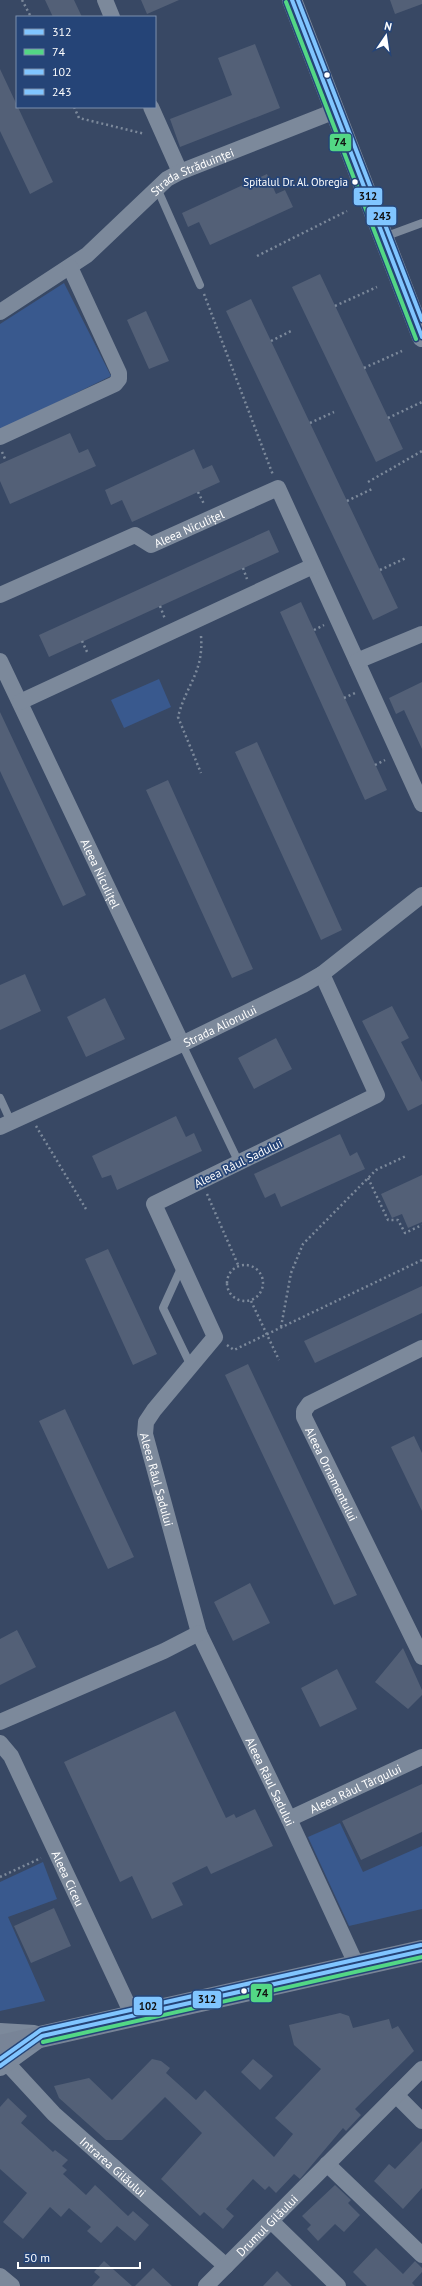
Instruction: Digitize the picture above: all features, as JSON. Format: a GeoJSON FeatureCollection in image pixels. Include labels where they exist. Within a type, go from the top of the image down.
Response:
{"type":"FeatureCollection","features":[{"type":"Feature","properties":{"kind":"main road"},"geometry":{"type":"LineString","coordinates":[[2,2058],[42,2036],[422,1951]]}},
{"type":"Feature","properties":{"kind":"street"},"geometry":{"type":"LineString","coordinates":[[104,0],[112,16]]}},
{"type":"Feature","properties":{"kind":"street"},"geometry":{"type":"LineString","coordinates":[[292,0],[422,337]]}},
{"type":"Feature","properties":{"kind":"street"},"geometry":{"type":"LineString","coordinates":[[151,108],[180,172]]}},
{"type":"Feature","properties":{"kind":"street","name":"Strada Străduinței"},"geometry":{"type":"LineString","coordinates":[[0,312],[70,267],[100,243],[157,188],[180,172],[335,111]]}},
{"type":"Feature","properties":{"kind":"street"},"geometry":{"type":"LineString","coordinates":[[0,438],[115,384],[119,379],[119,373],[70,267]]}},
{"type":"Feature","properties":{"kind":"street"},"geometry":{"type":"LineString","coordinates":[[278,488],[357,661],[415,771],[422,804]]}},
{"type":"Feature","properties":{"kind":"street","name":"Aleea Niculițel"},"geometry":{"type":"LineString","coordinates":[[0,595],[135,535],[151,545],[278,488]]}},
{"type":"Feature","properties":{"kind":"street"},"geometry":{"type":"LineString","coordinates":[[20,702],[313,566]]}},
{"type":"Feature","properties":{"kind":"street"},"geometry":{"type":"LineString","coordinates":[[357,661],[422,634]]}},
{"type":"Feature","properties":{"kind":"street","name":"Aleea Niculițel"},"geometry":{"type":"LineString","coordinates":[[0,661],[182,1044]]}},
{"type":"Feature","properties":{"kind":"street","name":"Strada Aliorului"},"geometry":{"type":"LineString","coordinates":[[5,1124],[182,1044],[303,985],[322,974],[422,895]]}},
{"type":"Feature","properties":{"kind":"street","name":"Aleea Râul Sadului"},"geometry":{"type":"LineString","coordinates":[[322,974],[377,1095],[154,1204],[215,1337],[154,1410],[146,1422],[145,1434],[199,1633],[289,1819],[357,1966]]}},
{"type":"Feature","properties":{"kind":"street","name":"Aleea Ornamentului"},"geometry":{"type":"LineString","coordinates":[[422,1348],[309,1404],[304,1411],[304,1417],[422,1657]]}},
{"type":"Feature","properties":{"kind":"street"},"geometry":{"type":"LineString","coordinates":[[0,1722],[164,1651],[199,1633]]}},
{"type":"Feature","properties":{"kind":"street","name":"Aleea Ciceu"},"geometry":{"type":"LineString","coordinates":[[0,1743],[10,1756],[133,2016]]}},
{"type":"Feature","properties":{"kind":"street","name":"Aleea Râul Târgului"},"geometry":{"type":"LineString","coordinates":[[289,1819],[422,1757]]}},
{"type":"Feature","properties":{"kind":"street"},"geometry":{"type":"LineString","coordinates":[[0,2033],[42,2036]]}},
{"type":"Feature","properties":{"kind":"street","name":"Intrarea Gilăului"},"geometry":{"type":"LineString","coordinates":[[2,2058],[54,2114],[226,2266]]}},
{"type":"Feature","properties":{"kind":"street","name":"Drumul Gilăului"},"geometry":{"type":"LineString","coordinates":[[206,2286],[422,2069]]}},
{"type":"Feature","properties":{"kind":"street"},"geometry":{"type":"LineString","coordinates":[[396,2095],[422,2121]]}},
{"type":"Feature","properties":{"kind":"street"},"geometry":{"type":"LineString","coordinates":[[327,2164],[422,2255]]}},
{"type":"Feature","properties":{"kind":"street"},"geometry":{"type":"LineString","coordinates":[[271,2221],[338,2286]]}},
{"type":"Feature","properties":{"kind":"street"},"geometry":{"type":"LineString","coordinates":[[0,2276],[12,2286]]}},
{"type":"Feature","properties":{"kind":"lane"},"geometry":{"type":"LineString","coordinates":[[157,188],[200,285]]}},
{"type":"Feature","properties":{"kind":"lane"},"geometry":{"type":"LineString","coordinates":[[384,237],[422,223]]}},
{"type":"Feature","properties":{"kind":"lane"},"geometry":{"type":"LineString","coordinates":[[182,1044],[239,1162]]}},
{"type":"Feature","properties":{"kind":"lane"},"geometry":{"type":"LineString","coordinates":[[0,1098],[5,1124]]}},
{"type":"Feature","properties":{"kind":"lane"},"geometry":{"type":"LineString","coordinates":[[182,1265],[163,1308],[190,1366]]}},
{"type":"Feature","properties":{"kind":"path"},"geometry":{"type":"LineString","coordinates":[[22,0],[30,16]]}},
{"type":"Feature","properties":{"kind":"path"},"geometry":{"type":"LineString","coordinates":[[74,108],[79,118],[165,139]]}},
{"type":"Feature","properties":{"kind":"path"},"geometry":{"type":"LineString","coordinates":[[257,256],[348,211]]}},
{"type":"Feature","properties":{"kind":"path"},"geometry":{"type":"LineString","coordinates":[[200,285],[278,488]]}},
{"type":"Feature","properties":{"kind":"path"},"geometry":{"type":"LineString","coordinates":[[335,306],[377,287]]}},
{"type":"Feature","properties":{"kind":"path"},"geometry":{"type":"LineString","coordinates":[[271,341],[293,330]]}},
{"type":"Feature","properties":{"kind":"path"},"geometry":{"type":"LineString","coordinates":[[364,368],[402,351]]}},
{"type":"Feature","properties":{"kind":"path"},"geometry":{"type":"LineString","coordinates":[[388,418],[422,402]]}},
{"type":"Feature","properties":{"kind":"path"},"geometry":{"type":"LineString","coordinates":[[310,423],[334,412]]}},
{"type":"Feature","properties":{"kind":"path"},"geometry":{"type":"LineString","coordinates":[[368,482],[422,451]]}},
{"type":"Feature","properties":{"kind":"path"},"geometry":{"type":"LineString","coordinates":[[347,501],[372,489]]}},
{"type":"Feature","properties":{"kind":"path"},"geometry":{"type":"LineString","coordinates":[[380,570],[406,558]]}},
{"type":"Feature","properties":{"kind":"path"},"geometry":{"type":"LineString","coordinates":[[199,619],[201,656],[197,674],[178,717],[201,773]]}},
{"type":"Feature","properties":{"kind":"path"},"geometry":{"type":"LineString","coordinates":[[28,1114],[86,1209]]}},
{"type":"Feature","properties":{"kind":"path"},"geometry":{"type":"LineString","coordinates":[[281,1327],[291,1273],[298,1252],[310,1235],[376,1170],[406,1156]]}},
{"type":"Feature","properties":{"kind":"path"},"geometry":{"type":"LineString","coordinates":[[368,1178],[388,1220],[398,1220],[405,1233],[422,1225]]}},
{"type":"Feature","properties":{"kind":"path"},"geometry":{"type":"LineString","coordinates":[[201,1181],[239,1267]]}},
{"type":"Feature","properties":{"kind":"path"},"geometry":{"type":"LineString","coordinates":[[215,1337],[234,1350],[422,1260]]}},
{"type":"Feature","properties":{"kind":"path"},"geometry":{"type":"LineString","coordinates":[[244,1266],[256,1269],[262,1278],[262,1289],[260,1294],[251,1301],[239,1300],[230,1292],[228,1280],[234,1270],[239,1267],[244,1266]]}},
{"type":"Feature","properties":{"kind":"path"},"geometry":{"type":"LineString","coordinates":[[251,1301],[279,1360]]}},
{"type":"Feature","properties":{"kind":"path"},"geometry":{"type":"LineString","coordinates":[[0,1877],[55,1851]]}},
{"type":"Feature","properties":{"kind":"shaded area"},"geometry":{"type":"Polygon","coordinates":[[[64,283],[111,376],[0,430],[0,324],[64,283]]]}},
{"type":"Feature","properties":{"kind":"shaded area"},"geometry":{"type":"Polygon","coordinates":[[[159,679],[171,707],[124,728],[111,700],[159,679]]]}},
{"type":"Feature","properties":{"kind":"shaded area"},"geometry":{"type":"Polygon","coordinates":[[[340,1823],[363,1872],[422,1846],[422,1909],[349,1926],[308,1837],[340,1823]]]}},
{"type":"Feature","properties":{"kind":"shaded area"},"geometry":{"type":"Polygon","coordinates":[[[43,1862],[57,1899],[8,1917],[45,2001],[0,2011],[0,1882],[43,1862]]]}},
{"type":"Feature","properties":{"kind":"building"},"geometry":{"type":"Polygon","coordinates":[[[45,0],[74,0],[82,16],[53,16],[45,0]]]}},
{"type":"Feature","properties":{"kind":"building"},"geometry":{"type":"Polygon","coordinates":[[[141,0],[179,0],[147,14],[141,0]]]}},
{"type":"Feature","properties":{"kind":"building"},"geometry":{"type":"Polygon","coordinates":[[[390,0],[422,0],[422,4],[395,14],[390,0]]]}},
{"type":"Feature","properties":{"kind":"building"},"geometry":{"type":"Polygon","coordinates":[[[255,44],[280,108],[180,147],[170,119],[232,95],[218,58],[255,44]]]}},
{"type":"Feature","properties":{"kind":"building"},"geometry":{"type":"Polygon","coordinates":[[[0,69],[16,103],[16,108],[18,108],[53,182],[30,194],[0,131],[0,69]]]}},
{"type":"Feature","properties":{"kind":"building"},"geometry":{"type":"Polygon","coordinates":[[[267,174],[276,194],[285,190],[293,207],[210,245],[199,222],[188,227],[182,213],[267,174]]]}},
{"type":"Feature","properties":{"kind":"building"},"geometry":{"type":"Polygon","coordinates":[[[320,274],[403,449],[376,462],[292,287],[320,274]]]}},
{"type":"Feature","properties":{"kind":"building"},"geometry":{"type":"Polygon","coordinates":[[[251,299],[398,608],[373,620],[226,311],[251,299]]]}},
{"type":"Feature","properties":{"kind":"building"},"geometry":{"type":"Polygon","coordinates":[[[146,311],[169,361],[149,369],[127,320],[146,311]]]}},
{"type":"Feature","properties":{"kind":"building"},"geometry":{"type":"Polygon","coordinates":[[[70,433],[79,453],[88,449],[96,466],[10,504],[0,481],[0,464],[70,433]]]}},
{"type":"Feature","properties":{"kind":"building"},"geometry":{"type":"Polygon","coordinates":[[[194,449],[203,469],[212,465],[220,482],[132,522],[122,500],[111,505],[105,490],[194,449]]]}},
{"type":"Feature","properties":{"kind":"building"},"geometry":{"type":"Polygon","coordinates":[[[269,530],[279,552],[49,657],[39,635],[269,530]]]}},
{"type":"Feature","properties":{"kind":"building"},"geometry":{"type":"Polygon","coordinates":[[[301,602],[387,790],[365,800],[280,612],[301,602]]]}},
{"type":"Feature","properties":{"kind":"building"},"geometry":{"type":"Polygon","coordinates":[[[422,682],[422,749],[404,710],[396,714],[389,698],[422,682]]]}},
{"type":"Feature","properties":{"kind":"building"},"geometry":{"type":"Polygon","coordinates":[[[0,712],[86,895],[63,906],[0,771],[0,712]]]}},
{"type":"Feature","properties":{"kind":"building"},"geometry":{"type":"Polygon","coordinates":[[[257,742],[342,930],[321,940],[235,752],[257,742]]]}},
{"type":"Feature","properties":{"kind":"building"},"geometry":{"type":"Polygon","coordinates":[[[168,780],[253,969],[232,978],[146,790],[168,780]]]}},
{"type":"Feature","properties":{"kind":"building"},"geometry":{"type":"Polygon","coordinates":[[[25,974],[41,1011],[0,1030],[0,985],[25,974]]]}},
{"type":"Feature","properties":{"kind":"building"},"geometry":{"type":"Polygon","coordinates":[[[105,998],[125,1039],[86,1057],[67,1017],[105,998]]]}},
{"type":"Feature","properties":{"kind":"building"},"geometry":{"type":"Polygon","coordinates":[[[392,1006],[409,1038],[401,1042],[422,1082],[422,1104],[408,1111],[362,1021],[392,1006]]]}},
{"type":"Feature","properties":{"kind":"building"},"geometry":{"type":"Polygon","coordinates":[[[276,1038],[292,1069],[254,1089],[238,1058],[276,1038]]]}},
{"type":"Feature","properties":{"kind":"building"},"geometry":{"type":"Polygon","coordinates":[[[176,1116],[186,1137],[194,1133],[202,1151],[117,1190],[111,1175],[102,1178],[92,1156],[176,1116]]]}},
{"type":"Feature","properties":{"kind":"building"},"geometry":{"type":"Polygon","coordinates":[[[340,1134],[350,1156],[357,1152],[365,1169],[281,1207],[275,1193],[265,1198],[254,1174],[340,1134]]]}},
{"type":"Feature","properties":{"kind":"building"},"geometry":{"type":"Polygon","coordinates":[[[422,1175],[422,1222],[408,1228],[402,1214],[392,1218],[381,1194],[422,1175]]]}},
{"type":"Feature","properties":{"kind":"building"},"geometry":{"type":"Polygon","coordinates":[[[108,1249],[157,1354],[133,1365],[85,1259],[108,1249]]]}},
{"type":"Feature","properties":{"kind":"building"},"geometry":{"type":"Polygon","coordinates":[[[422,1286],[422,1313],[315,1363],[304,1341],[422,1286]]]}},
{"type":"Feature","properties":{"kind":"building"},"geometry":{"type":"Polygon","coordinates":[[[248,1364],[357,1595],[334,1605],[225,1375],[248,1364]]]}},
{"type":"Feature","properties":{"kind":"building"},"geometry":{"type":"Polygon","coordinates":[[[65,1409],[134,1557],[108,1569],[39,1421],[65,1409]]]}},
{"type":"Feature","properties":{"kind":"building"},"geometry":{"type":"Polygon","coordinates":[[[414,1436],[422,1453],[422,1511],[391,1447],[414,1436]]]}},
{"type":"Feature","properties":{"kind":"building"},"geometry":{"type":"Polygon","coordinates":[[[250,1583],[270,1623],[233,1641],[214,1602],[250,1583]]]}},
{"type":"Feature","properties":{"kind":"building"},"geometry":{"type":"Polygon","coordinates":[[[17,1630],[36,1667],[0,1685],[0,1639],[17,1630]]]}},
{"type":"Feature","properties":{"kind":"building"},"geometry":{"type":"Polygon","coordinates":[[[403,1648],[422,1690],[422,1695],[408,1709],[375,1682],[403,1648]]]}},
{"type":"Feature","properties":{"kind":"building"},"geometry":{"type":"Polygon","coordinates":[[[337,1669],[357,1709],[320,1727],[301,1688],[337,1669]]]}},
{"type":"Feature","properties":{"kind":"building"},"geometry":{"type":"Polygon","coordinates":[[[175,1711],[226,1818],[234,1814],[236,1818],[255,1809],[273,1846],[211,1874],[207,1866],[172,1883],[183,1905],[152,1919],[132,1876],[120,1882],[64,1762],[175,1711]]]}},
{"type":"Feature","properties":{"kind":"building"},"geometry":{"type":"Polygon","coordinates":[[[422,1784],[422,1832],[361,1860],[342,1821],[422,1784]]]}},
{"type":"Feature","properties":{"kind":"building"},"geometry":{"type":"Polygon","coordinates":[[[54,1908],[71,1946],[31,1963],[14,1926],[54,1908]]]}},
{"type":"Feature","properties":{"kind":"building"},"geometry":{"type":"Polygon","coordinates":[[[340,2013],[349,2016],[353,2028],[389,2019],[392,2029],[398,2026],[414,2051],[355,2109],[361,2115],[346,2131],[343,2128],[300,2179],[294,2174],[276,2193],[269,2186],[265,2190],[253,2179],[226,2209],[234,2216],[223,2229],[204,2212],[200,2216],[161,2179],[202,2133],[165,2097],[122,2140],[106,2140],[59,2098],[54,2086],[89,2078],[112,2100],[152,2059],[161,2061],[170,2068],[166,2073],[196,2100],[205,2090],[274,2157],[293,2134],[275,2118],[321,2069],[294,2045],[289,2025],[340,2013]]]}},
{"type":"Feature","properties":{"kind":"building"},"geometry":{"type":"Polygon","coordinates":[[[253,2059],[273,2076],[260,2090],[241,2072],[253,2059]]]}},
{"type":"Feature","properties":{"kind":"building"},"geometry":{"type":"Polygon","coordinates":[[[8,2098],[27,2116],[21,2123],[53,2152],[55,2150],[68,2160],[62,2166],[67,2170],[63,2174],[86,2195],[95,2185],[128,2216],[133,2211],[149,2225],[135,2241],[117,2226],[101,2243],[87,2231],[91,2227],[69,2208],[61,2217],[50,2207],[23,2239],[3,2222],[27,2193],[0,2169],[0,2107],[8,2098]]]}},
{"type":"Feature","properties":{"kind":"building"},"geometry":{"type":"Polygon","coordinates":[[[422,2141],[422,2188],[403,2209],[374,2181],[389,2164],[395,2169],[422,2141]]]}},
{"type":"Feature","properties":{"kind":"building"},"geometry":{"type":"Polygon","coordinates":[[[335,2185],[351,2200],[348,2203],[360,2215],[344,2232],[335,2224],[318,2241],[307,2229],[311,2225],[302,2216],[335,2185]]]}},
{"type":"Feature","properties":{"kind":"building"},"geometry":{"type":"Polygon","coordinates":[[[376,2248],[403,2274],[415,2261],[422,2268],[422,2272],[412,2283],[415,2286],[367,2286],[353,2272],[376,2248]]]}},
{"type":"Feature","properties":{"kind":"building"},"geometry":{"type":"Polygon","coordinates":[[[104,2261],[132,2286],[92,2286],[100,2277],[94,2272],[104,2261]]]}},
{"type":"Feature","properties":{"kind":"building"},"geometry":{"type":"Polygon","coordinates":[[[153,2268],[172,2286],[135,2286],[153,2268]]]}},
{"type":"Feature","properties":{"kind":"building"},"geometry":{"type":"Polygon","coordinates":[[[277,2271],[292,2286],[263,2286],[277,2271]]]}},
{"type":"Feature","properties":{"kind":"transit line","name":"312"},"geometry":{"type":"LineString","coordinates":[[292,0],[422,337]]}},
{"type":"Feature","properties":{"kind":"transit line","name":"243"},"geometry":{"type":"LineString","coordinates":[[298,0],[422,320]]}},
{"type":"Feature","properties":{"kind":"transit line","name":"74"},"geometry":{"type":"LineString","coordinates":[[286,2],[416,339]]}},
{"type":"Feature","properties":{"kind":"transit line","name":"102"},"geometry":{"type":"LineString","coordinates":[[0,2059],[41,2030],[421,1945]]}},
{"type":"Feature","properties":{"kind":"transit line","name":"312"},"geometry":{"type":"LineString","coordinates":[[0,2066],[42,2036],[422,1951]]}},
{"type":"Feature","properties":{"kind":"transit line","name":"74"},"geometry":{"type":"LineString","coordinates":[[43,2042],[422,1957]]}},
{"type":"Feature","properties":{"kind":"place","name":"Spitalul Dr. Al. Obregia"},"geometry":{"type":"Point","coordinates":[355,182]}}]}
